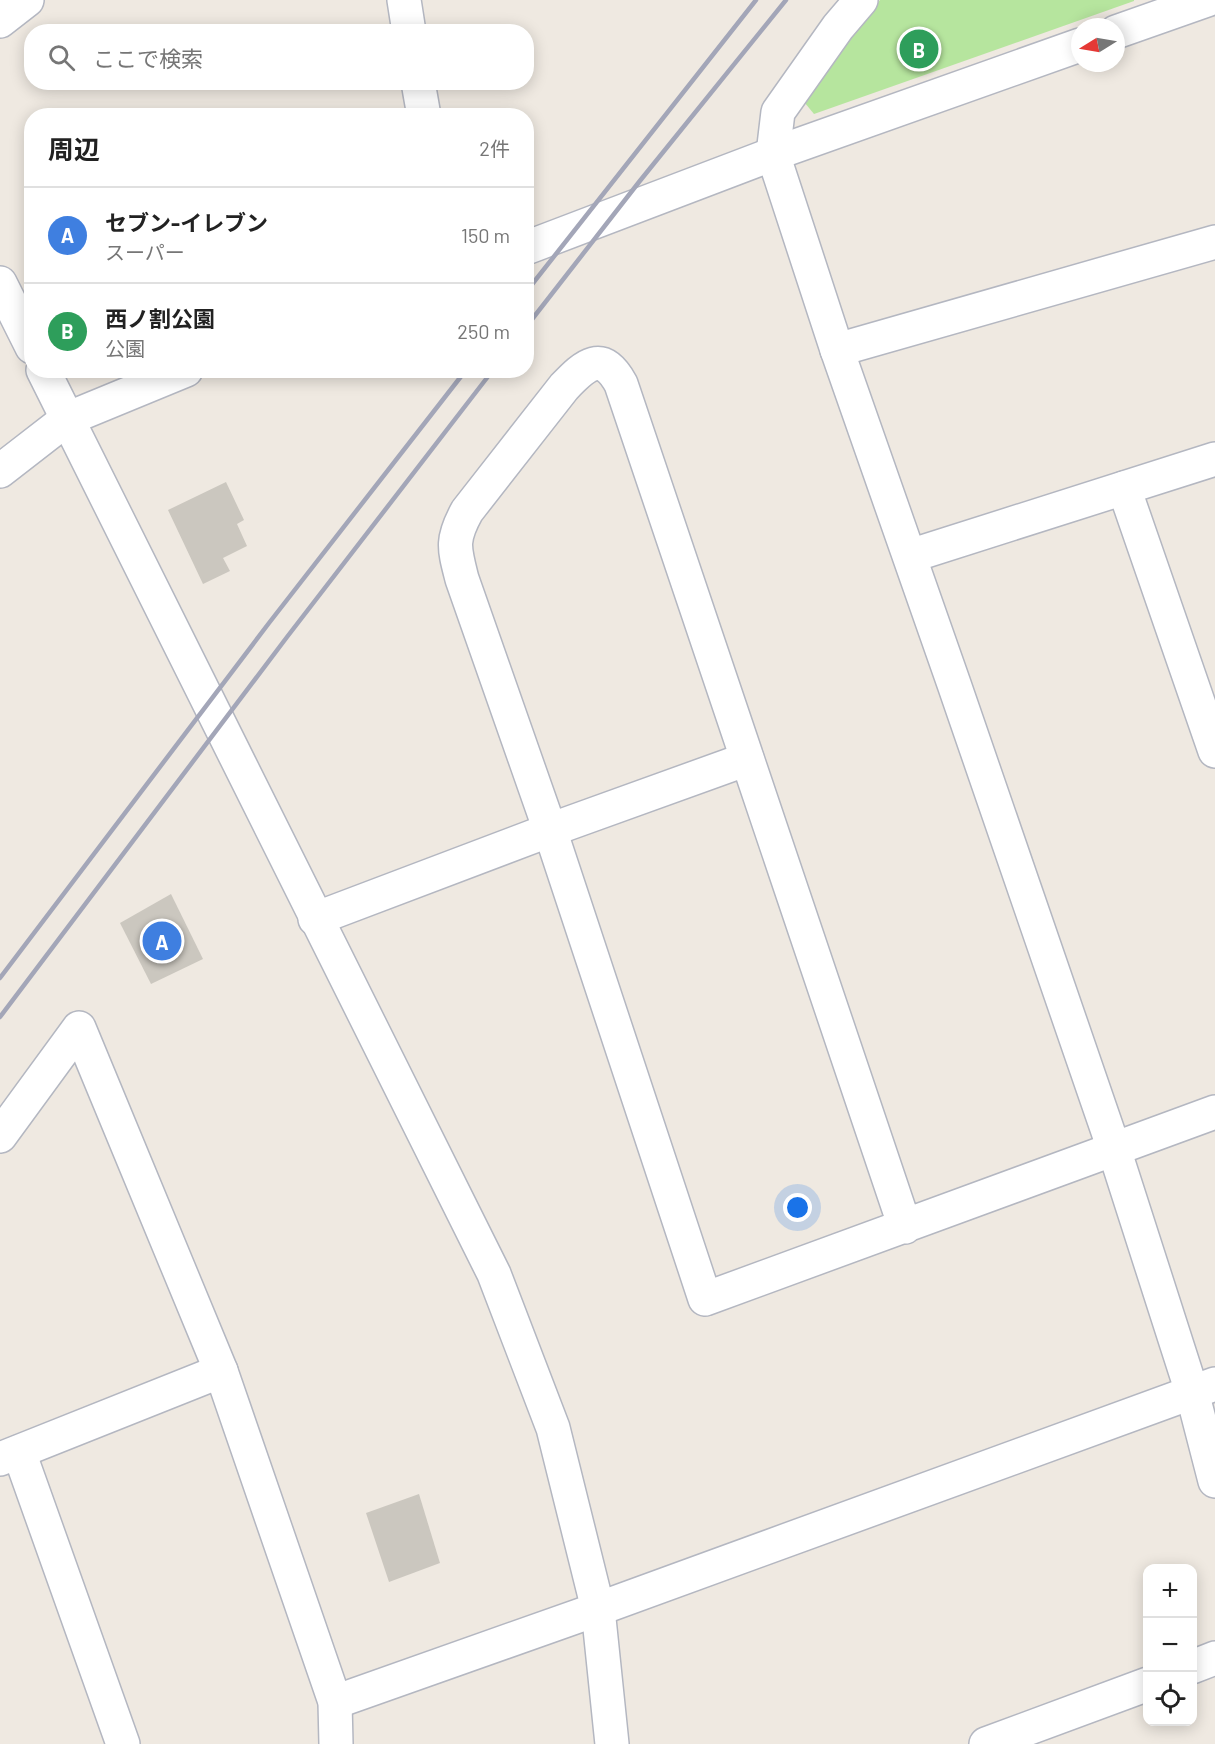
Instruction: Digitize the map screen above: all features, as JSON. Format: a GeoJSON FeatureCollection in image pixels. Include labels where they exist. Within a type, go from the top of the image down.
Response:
{"type":"FeatureCollection","features":[{"type":"Feature","properties":{"kind":"street"},"geometry":{"type":"LineString","coordinates":[[0,21],[27,0]]}},
{"type":"Feature","properties":{"kind":"street"},"geometry":{"type":"LineString","coordinates":[[404,0],[408,24]]}},
{"type":"Feature","properties":{"kind":"street"},"geometry":{"type":"LineString","coordinates":[[861,0],[838,27],[778,112],[773,154],[837,350],[1114,1149],[1203,1388],[1215,1481]]}},
{"type":"Feature","properties":{"kind":"street"},"geometry":{"type":"LineString","coordinates":[[1125,29],[1207,0]]}},
{"type":"Feature","properties":{"kind":"street"},"geometry":{"type":"LineString","coordinates":[[534,245],[773,154],[1071,48]]}},
{"type":"Feature","properties":{"kind":"street"},"geometry":{"type":"LineString","coordinates":[[419,90],[423,108]]}},
{"type":"Feature","properties":{"kind":"street"},"geometry":{"type":"LineString","coordinates":[[837,350],[1215,242]]}},
{"type":"Feature","properties":{"kind":"street"},"geometry":{"type":"LineString","coordinates":[[0,283],[24,331]]}},
{"type":"Feature","properties":{"kind":"street"},"geometry":{"type":"LineString","coordinates":[[905,1227],[621,384],[613,370],[602,364],[591,364],[578,372],[564,387],[467,511],[456,530],[454,550],[462,579],[550,830],[705,1299],[905,1227],[1215,1112]]}},
{"type":"Feature","properties":{"kind":"street"},"geometry":{"type":"LineString","coordinates":[[47,378],[494,1274],[553,1428],[598,1609],[612,1744]]}},
{"type":"Feature","properties":{"kind":"street"},"geometry":{"type":"LineString","coordinates":[[0,471],[67,418],[153,378]]}},
{"type":"Feature","properties":{"kind":"street"},"geometry":{"type":"LineString","coordinates":[[910,556],[1215,459]]}},
{"type":"Feature","properties":{"kind":"street"},"geometry":{"type":"LineString","coordinates":[[1124,488],[1215,751]]}},
{"type":"Feature","properties":{"kind":"street"},"geometry":{"type":"LineString","coordinates":[[315,918],[747,759]]}},
{"type":"Feature","properties":{"kind":"street"},"geometry":{"type":"LineString","coordinates":[[0,1136],[79,1028],[221,1371],[335,1702],[336,1744]]}},
{"type":"Feature","properties":{"kind":"street"},"geometry":{"type":"LineString","coordinates":[[123,1744],[10,1456],[221,1371]]}},
{"type":"Feature","properties":{"kind":"street"},"geometry":{"type":"LineString","coordinates":[[335,1702],[598,1609],[1203,1388]]}},
{"type":"Feature","properties":{"kind":"street"},"geometry":{"type":"LineString","coordinates":[[1197,1665],[1215,1658]]}},
{"type":"Feature","properties":{"kind":"street"},"geometry":{"type":"LineString","coordinates":[[1005,1741],[1143,1686]]}},
{"type":"Feature","properties":{"kind":"green space"},"geometry":{"type":"Polygon","coordinates":[[[880,0],[1134,0],[1086,18],[1071,18],[1071,23],[814,114],[800,97],[880,0]]]}},
{"type":"Feature","properties":{"kind":"building"},"geometry":{"type":"Polygon","coordinates":[[[226,482],[244,520],[237,524],[247,546],[223,558],[230,571],[203,584],[168,510],[226,482]]]}},
{"type":"Feature","properties":{"kind":"building"},"geometry":{"type":"Polygon","coordinates":[[[171,894],[203,959],[151,984],[120,923],[171,894]]]}},
{"type":"Feature","properties":{"kind":"building"},"geometry":{"type":"Polygon","coordinates":[[[419,1494],[440,1563],[389,1582],[366,1513],[419,1494]]]}},
{"type":"Feature","properties":{"kind":"railway"},"geometry":{"type":"LineString","coordinates":[[534,282],[756,0]]}},
{"type":"Feature","properties":{"kind":"railway"},"geometry":{"type":"LineString","coordinates":[[534,317],[786,0]]}},
{"type":"Feature","properties":{"kind":"railway"},"geometry":{"type":"LineString","coordinates":[[0,978],[269,623],[460,378]]}},
{"type":"Feature","properties":{"kind":"railway"},"geometry":{"type":"LineString","coordinates":[[0,1017],[287,637],[487,378]]}},
{"type":"Feature","properties":{"kind":"place","name":"西ノ割公園"},"geometry":{"type":"Point","coordinates":[919,49]}},
{"type":"Feature","properties":{"kind":"place","name":"セブン-イレブン"},"geometry":{"type":"Point","coordinates":[162,941]}}]}
